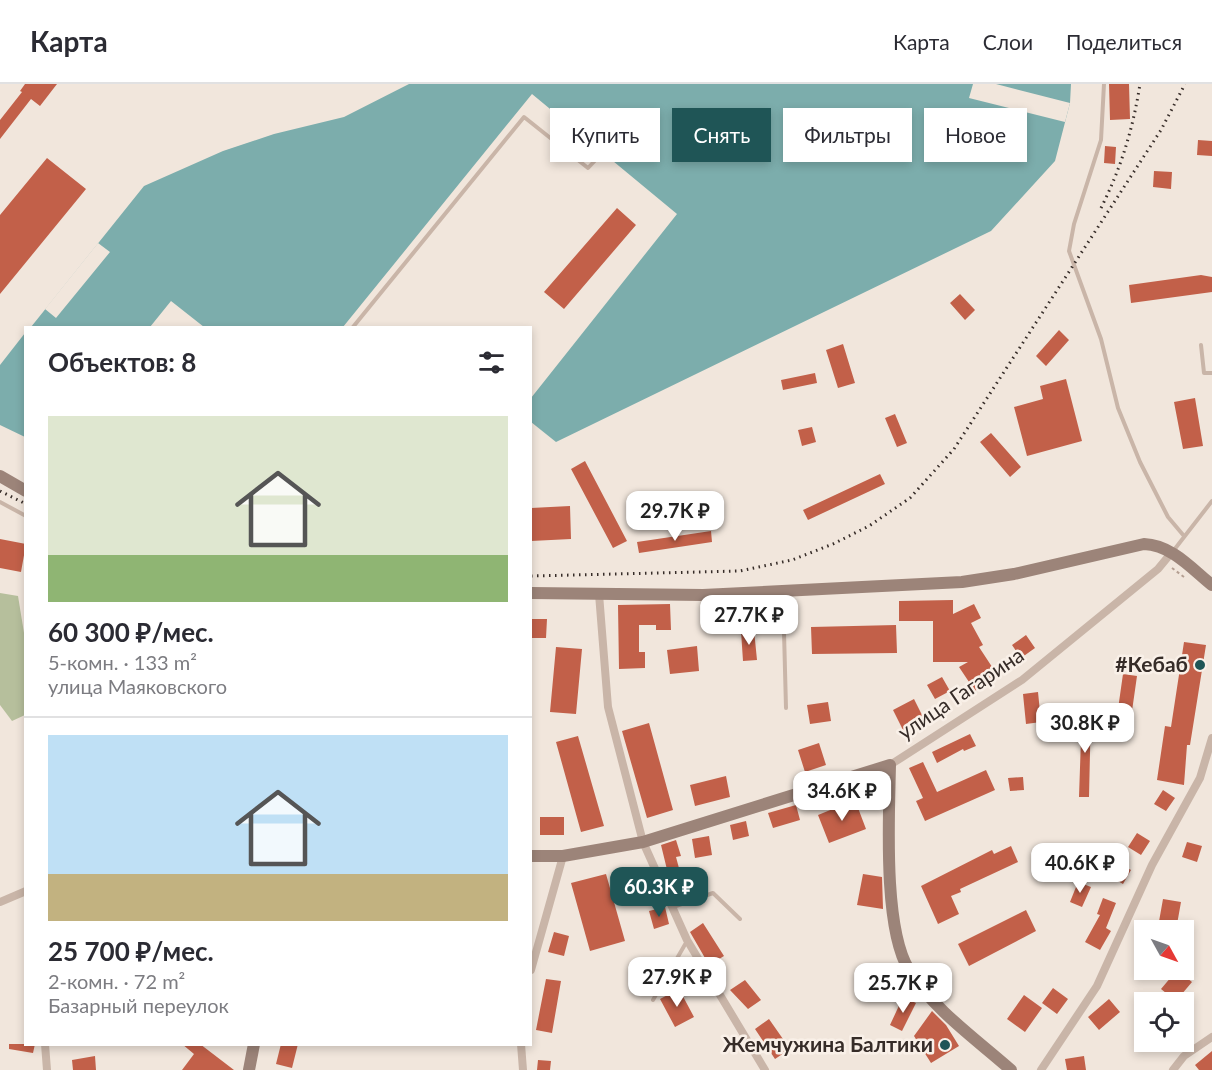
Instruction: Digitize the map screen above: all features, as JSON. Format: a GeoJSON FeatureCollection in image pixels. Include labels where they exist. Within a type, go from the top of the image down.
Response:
{"type":"FeatureCollection","features":[{"type":"Feature","properties":{"kind":"street"},"geometry":{"type":"LineString","coordinates":[[0,476],[24,490]]}},
{"type":"Feature","properties":{"kind":"street"},"geometry":{"type":"LineString","coordinates":[[532,593],[703,595],[986,579],[1144,543],[1172,552],[1212,585]]}},
{"type":"Feature","properties":{"kind":"street","name":"улица Гагарина"},"geometry":{"type":"LineString","coordinates":[[532,856],[563,856],[644,842],[890,765],[1022,680],[1158,569],[1172,552]]}},
{"type":"Feature","properties":{"kind":"street"},"geometry":{"type":"LineString","coordinates":[[598,594],[608,707],[644,842],[687,940],[765,1070]]}},
{"type":"Feature","properties":{"kind":"street"},"geometry":{"type":"LineString","coordinates":[[1041,1070],[1097,986],[1152,865],[1200,778],[1212,738]]}},
{"type":"Feature","properties":{"kind":"street"},"geometry":{"type":"LineString","coordinates":[[890,765],[888,848],[897,936],[908,968],[942,1010],[1011,1070]]}},
{"type":"Feature","properties":{"kind":"street"},"geometry":{"type":"LineString","coordinates":[[532,966],[563,856]]}},
{"type":"Feature","properties":{"kind":"street"},"geometry":{"type":"LineString","coordinates":[[0,903],[24,892]]}},
{"type":"Feature","properties":{"kind":"street"},"geometry":{"type":"LineString","coordinates":[[1173,1070],[1184,1056],[1212,1037]]}},
{"type":"Feature","properties":{"kind":"street"},"geometry":{"type":"LineString","coordinates":[[45,1046],[46,1070]]}},
{"type":"Feature","properties":{"kind":"street"},"geometry":{"type":"LineString","coordinates":[[249,1070],[254,1046]]}},
{"type":"Feature","properties":{"kind":"street"},"geometry":{"type":"LineString","coordinates":[[521,1046],[523,1070]]}},
{"type":"Feature","properties":{"kind":"lane"},"geometry":{"type":"LineString","coordinates":[[1104,84],[1101,140],[1074,224],[1069,251],[1101,339],[1118,408],[1140,462],[1168,518],[1184,536]]}},
{"type":"Feature","properties":{"kind":"lane"},"geometry":{"type":"LineString","coordinates":[[354,326],[524,117],[550,138]]}},
{"type":"Feature","properties":{"kind":"lane"},"geometry":{"type":"LineString","coordinates":[[580,162],[588,168],[594,162]]}},
{"type":"Feature","properties":{"kind":"lane"},"geometry":{"type":"LineString","coordinates":[[1201,345],[1204,373],[1212,372]]}},
{"type":"Feature","properties":{"kind":"lane"},"geometry":{"type":"LineString","coordinates":[[1172,552],[1212,501]]}},
{"type":"Feature","properties":{"kind":"lane"},"geometry":{"type":"LineString","coordinates":[[0,502],[24,515]]}},
{"type":"Feature","properties":{"kind":"lane"},"geometry":{"type":"LineString","coordinates":[[783,591],[786,708]]}},
{"type":"Feature","properties":{"kind":"lane"},"geometry":{"type":"LineString","coordinates":[[672,907],[713,892],[740,919]]}},
{"type":"Feature","properties":{"kind":"lane"},"geometry":{"type":"LineString","coordinates":[[653,1000],[687,940]]}},
{"type":"Feature","properties":{"kind":"green space"},"geometry":{"type":"Polygon","coordinates":[[[0,593],[18,596],[24,633],[24,715],[12,721],[0,705],[0,593]]]}},
{"type":"Feature","properties":{"kind":"water"},"geometry":{"type":"Polygon","coordinates":[[[409,84],[1071,84],[1070,103],[1055,161],[991,231],[556,442],[532,423],[532,397],[677,214],[614,162],[660,162],[660,108],[550,109],[532,94],[344,326],[203,326],[171,301],[151,326],[32,326],[144,186],[223,151],[274,134],[344,117],[409,84]]]}},
{"type":"Feature","properties":{"kind":"water"},"geometry":{"type":"Polygon","coordinates":[[[24,334],[24,437],[0,425],[0,365],[24,334]]]}},
{"type":"Feature","properties":{"kind":"pier"},"geometry":{"type":"Polygon","coordinates":[[[973,84],[996,84],[1070,103],[1065,122],[1027,112],[1027,108],[1009,108],[969,98],[973,84]]]}},
{"type":"Feature","properties":{"kind":"pier"},"geometry":{"type":"Polygon","coordinates":[[[98,243],[110,252],[56,318],[45,309],[98,243]]]}},
{"type":"Feature","properties":{"kind":"building"},"geometry":{"type":"Polygon","coordinates":[[[25,84],[57,84],[40,106],[31,99],[0,139],[0,120],[22,92],[20,91],[25,84]]]}},
{"type":"Feature","properties":{"kind":"building"},"geometry":{"type":"Polygon","coordinates":[[[1109,84],[1129,84],[1130,119],[1110,120],[1109,84]]]}},
{"type":"Feature","properties":{"kind":"building"},"geometry":{"type":"Polygon","coordinates":[[[1198,140],[1212,141],[1212,156],[1197,155],[1198,140]]]}},
{"type":"Feature","properties":{"kind":"building"},"geometry":{"type":"Polygon","coordinates":[[[1105,146],[1116,147],[1115,164],[1104,163],[1105,146]]]}},
{"type":"Feature","properties":{"kind":"building"},"geometry":{"type":"Polygon","coordinates":[[[47,158],[86,189],[0,294],[0,215],[47,158]]]}},
{"type":"Feature","properties":{"kind":"building"},"geometry":{"type":"Polygon","coordinates":[[[1154,171],[1172,172],[1171,189],[1153,187],[1154,171]]]}},
{"type":"Feature","properties":{"kind":"building"},"geometry":{"type":"Polygon","coordinates":[[[617,208],[636,225],[564,309],[544,292],[617,208]]]}},
{"type":"Feature","properties":{"kind":"building"},"geometry":{"type":"Polygon","coordinates":[[[1201,275],[1212,277],[1212,292],[1131,303],[1129,285],[1201,275]]]}},
{"type":"Feature","properties":{"kind":"building"},"geometry":{"type":"Polygon","coordinates":[[[960,294],[975,310],[965,320],[950,303],[960,294]]]}},
{"type":"Feature","properties":{"kind":"building"},"geometry":{"type":"Polygon","coordinates":[[[1059,330],[1069,340],[1046,366],[1036,356],[1059,330]]]}},
{"type":"Feature","properties":{"kind":"building"},"geometry":{"type":"Polygon","coordinates":[[[843,344],[855,383],[838,388],[826,350],[843,344]]]}},
{"type":"Feature","properties":{"kind":"building"},"geometry":{"type":"Polygon","coordinates":[[[815,373],[817,383],[783,390],[781,380],[815,373]]]}},
{"type":"Feature","properties":{"kind":"building"},"geometry":{"type":"Polygon","coordinates":[[[1066,379],[1082,441],[1027,456],[1014,407],[1043,399],[1040,386],[1066,379]]]}},
{"type":"Feature","properties":{"kind":"building"},"geometry":{"type":"Polygon","coordinates":[[[1195,398],[1203,446],[1183,449],[1174,402],[1195,398]]]}},
{"type":"Feature","properties":{"kind":"building"},"geometry":{"type":"Polygon","coordinates":[[[895,414],[907,443],[897,447],[885,418],[895,414]]]}},
{"type":"Feature","properties":{"kind":"building"},"geometry":{"type":"Polygon","coordinates":[[[812,427],[816,442],[802,446],[798,430],[812,427]]]}},
{"type":"Feature","properties":{"kind":"building"},"geometry":{"type":"Polygon","coordinates":[[[991,433],[1021,467],[1010,477],[980,442],[991,433]]]}},
{"type":"Feature","properties":{"kind":"building"},"geometry":{"type":"Polygon","coordinates":[[[585,461],[627,541],[613,548],[571,469],[585,461]]]}},
{"type":"Feature","properties":{"kind":"building"},"geometry":{"type":"Polygon","coordinates":[[[880,474],[885,484],[808,520],[803,510],[880,474]]]}},
{"type":"Feature","properties":{"kind":"building"},"geometry":{"type":"Polygon","coordinates":[[[570,506],[571,539],[532,541],[532,508],[570,506]]]}},
{"type":"Feature","properties":{"kind":"building"},"geometry":{"type":"Polygon","coordinates":[[[711,531],[712,542],[639,553],[637,542],[711,531]]]}},
{"type":"Feature","properties":{"kind":"building"},"geometry":{"type":"Polygon","coordinates":[[[0,539],[24,544],[21,572],[0,568],[0,539]]]}},
{"type":"Feature","properties":{"kind":"building"},"geometry":{"type":"Polygon","coordinates":[[[953,600],[953,614],[974,604],[981,618],[971,623],[983,645],[979,647],[998,676],[975,691],[959,667],[968,662],[933,662],[933,621],[899,621],[899,601],[953,600]]]}},
{"type":"Feature","properties":{"kind":"building"},"geometry":{"type":"Polygon","coordinates":[[[670,604],[671,630],[656,630],[656,625],[639,625],[639,652],[645,652],[645,668],[619,669],[618,605],[670,604]]]}},
{"type":"Feature","properties":{"kind":"building"},"geometry":{"type":"Polygon","coordinates":[[[532,619],[547,619],[546,638],[532,638],[532,619]]]}},
{"type":"Feature","properties":{"kind":"building"},"geometry":{"type":"Polygon","coordinates":[[[896,625],[897,653],[812,654],[811,627],[896,625]]]}},
{"type":"Feature","properties":{"kind":"building"},"geometry":{"type":"Polygon","coordinates":[[[754,630],[757,660],[743,661],[741,631],[754,630]]]}},
{"type":"Feature","properties":{"kind":"building"},"geometry":{"type":"Polygon","coordinates":[[[1026,635],[1035,648],[1021,658],[1012,645],[1026,635]]]}},
{"type":"Feature","properties":{"kind":"building"},"geometry":{"type":"Polygon","coordinates":[[[1184,642],[1206,645],[1190,745],[1187,745],[1184,785],[1157,780],[1165,726],[1171,727],[1184,642]]]}},
{"type":"Feature","properties":{"kind":"building"},"geometry":{"type":"Polygon","coordinates":[[[697,646],[699,671],[670,674],[667,650],[697,646]]]}},
{"type":"Feature","properties":{"kind":"building"},"geometry":{"type":"Polygon","coordinates":[[[556,647],[582,649],[576,714],[550,712],[556,647]]]}},
{"type":"Feature","properties":{"kind":"building"},"geometry":{"type":"Polygon","coordinates":[[[1123,674],[1137,676],[1131,718],[1117,716],[1123,674]]]}},
{"type":"Feature","properties":{"kind":"building"},"geometry":{"type":"Polygon","coordinates":[[[942,677],[950,691],[935,699],[927,685],[942,677]]]}},
{"type":"Feature","properties":{"kind":"building"},"geometry":{"type":"Polygon","coordinates":[[[1038,692],[1041,722],[1026,724],[1023,694],[1038,692]]]}},
{"type":"Feature","properties":{"kind":"building"},"geometry":{"type":"Polygon","coordinates":[[[914,699],[924,719],[903,730],[893,710],[914,699]]]}},
{"type":"Feature","properties":{"kind":"building"},"geometry":{"type":"Polygon","coordinates":[[[828,702],[831,721],[810,724],[807,705],[828,702]]]}},
{"type":"Feature","properties":{"kind":"building"},"geometry":{"type":"Polygon","coordinates":[[[1082,709],[1091,709],[1089,797],[1079,797],[1082,709]]]}},
{"type":"Feature","properties":{"kind":"building"},"geometry":{"type":"Polygon","coordinates":[[[649,723],[673,810],[647,818],[622,731],[649,723]]]}},
{"type":"Feature","properties":{"kind":"building"},"geometry":{"type":"Polygon","coordinates":[[[970,734],[976,746],[964,751],[963,749],[937,763],[932,752],[970,734]]]}},
{"type":"Feature","properties":{"kind":"building"},"geometry":{"type":"Polygon","coordinates":[[[578,736],[604,826],[581,832],[556,742],[578,736]]]}},
{"type":"Feature","properties":{"kind":"building"},"geometry":{"type":"Polygon","coordinates":[[[819,743],[826,765],[805,772],[798,750],[819,743]]]}},
{"type":"Feature","properties":{"kind":"building"},"geometry":{"type":"Polygon","coordinates":[[[923,762],[937,792],[986,770],[995,790],[925,821],[916,801],[923,798],[909,768],[923,762]]]}},
{"type":"Feature","properties":{"kind":"building"},"geometry":{"type":"Polygon","coordinates":[[[726,776],[730,797],[695,806],[690,785],[726,776]]]}},
{"type":"Feature","properties":{"kind":"building"},"geometry":{"type":"Polygon","coordinates":[[[1023,777],[1024,790],[1010,791],[1008,778],[1023,777]]]}},
{"type":"Feature","properties":{"kind":"building"},"geometry":{"type":"Polygon","coordinates":[[[1163,790],[1175,798],[1166,811],[1154,804],[1163,790]]]}},
{"type":"Feature","properties":{"kind":"building"},"geometry":{"type":"Polygon","coordinates":[[[855,800],[866,829],[829,843],[818,815],[855,800]]]}},
{"type":"Feature","properties":{"kind":"building"},"geometry":{"type":"Polygon","coordinates":[[[796,805],[800,820],[773,828],[768,813],[796,805]]]}},
{"type":"Feature","properties":{"kind":"building"},"geometry":{"type":"Polygon","coordinates":[[[540,817],[564,817],[564,835],[540,835],[540,817]]]}},
{"type":"Feature","properties":{"kind":"building"},"geometry":{"type":"Polygon","coordinates":[[[746,821],[749,836],[733,840],[730,825],[746,821]]]}},
{"type":"Feature","properties":{"kind":"building"},"geometry":{"type":"Polygon","coordinates":[[[1137,833],[1150,841],[1141,855],[1128,847],[1137,833]]]}},
{"type":"Feature","properties":{"kind":"building"},"geometry":{"type":"Polygon","coordinates":[[[709,836],[712,855],[695,858],[692,839],[709,836]]]}},
{"type":"Feature","properties":{"kind":"building"},"geometry":{"type":"Polygon","coordinates":[[[676,840],[681,856],[676,857],[684,887],[672,890],[661,845],[676,840]]]}},
{"type":"Feature","properties":{"kind":"building"},"geometry":{"type":"Polygon","coordinates":[[[1187,842],[1202,846],[1197,862],[1182,857],[1187,842]]]}},
{"type":"Feature","properties":{"kind":"building"},"geometry":{"type":"Polygon","coordinates":[[[1011,846],[1018,862],[960,889],[961,892],[951,896],[959,914],[938,924],[921,886],[992,850],[994,854],[1011,846]]]}},
{"type":"Feature","properties":{"kind":"building"},"geometry":{"type":"Polygon","coordinates":[[[1118,862],[1131,870],[1123,884],[1111,877],[1118,862]]]}},
{"type":"Feature","properties":{"kind":"building"},"geometry":{"type":"Polygon","coordinates":[[[606,874],[625,941],[590,951],[571,883],[606,874]]]}},
{"type":"Feature","properties":{"kind":"building"},"geometry":{"type":"Polygon","coordinates":[[[863,874],[882,877],[883,909],[857,905],[863,874]]]}},
{"type":"Feature","properties":{"kind":"building"},"geometry":{"type":"Polygon","coordinates":[[[1078,882],[1091,887],[1082,907],[1070,902],[1078,882]]]}},
{"type":"Feature","properties":{"kind":"building"},"geometry":{"type":"Polygon","coordinates":[[[1103,898],[1116,903],[1106,928],[1111,931],[1100,950],[1085,942],[1100,915],[1097,914],[1103,898]]]}},
{"type":"Feature","properties":{"kind":"building"},"geometry":{"type":"Polygon","coordinates":[[[1163,899],[1181,902],[1178,920],[1159,920],[1163,899]]]}},
{"type":"Feature","properties":{"kind":"building"},"geometry":{"type":"Polygon","coordinates":[[[665,907],[669,924],[654,929],[649,911],[665,907]]]}},
{"type":"Feature","properties":{"kind":"building"},"geometry":{"type":"Polygon","coordinates":[[[1026,910],[1036,931],[969,966],[958,944],[1026,910]]]}},
{"type":"Feature","properties":{"kind":"building"},"geometry":{"type":"Polygon","coordinates":[[[703,923],[724,956],[709,965],[690,932],[703,923]]]}},
{"type":"Feature","properties":{"kind":"building"},"geometry":{"type":"Polygon","coordinates":[[[554,932],[569,936],[564,956],[548,952],[554,932]]]}},
{"type":"Feature","properties":{"kind":"building"},"geometry":{"type":"Polygon","coordinates":[[[546,979],[561,981],[552,1033],[536,1030],[546,979]]]}},
{"type":"Feature","properties":{"kind":"building"},"geometry":{"type":"Polygon","coordinates":[[[745,980],[761,1000],[748,1009],[730,990],[745,980]]]}},
{"type":"Feature","properties":{"kind":"building"},"geometry":{"type":"Polygon","coordinates":[[[1169,980],[1192,982],[1184,992],[1165,992],[1161,989],[1169,980]]]}},
{"type":"Feature","properties":{"kind":"building"},"geometry":{"type":"Polygon","coordinates":[[[1053,988],[1068,999],[1057,1014],[1042,1003],[1053,988]]]}},
{"type":"Feature","properties":{"kind":"building"},"geometry":{"type":"Polygon","coordinates":[[[679,989],[694,1017],[675,1027],[660,999],[679,989]]]}},
{"type":"Feature","properties":{"kind":"building"},"geometry":{"type":"Polygon","coordinates":[[[1024,995],[1042,1008],[1025,1032],[1007,1019],[1024,995]]]}},
{"type":"Feature","properties":{"kind":"building"},"geometry":{"type":"Polygon","coordinates":[[[903,997],[916,1003],[902,1031],[890,1025],[903,997]]]}},
{"type":"Feature","properties":{"kind":"building"},"geometry":{"type":"Polygon","coordinates":[[[1109,999],[1120,1012],[1099,1030],[1088,1017],[1109,999]]]}},
{"type":"Feature","properties":{"kind":"building"},"geometry":{"type":"Polygon","coordinates":[[[932,1011],[946,1025],[959,1046],[931,1063],[914,1036],[932,1011]]]}},
{"type":"Feature","properties":{"kind":"building"},"geometry":{"type":"Polygon","coordinates":[[[769,1019],[790,1049],[775,1059],[755,1029],[769,1019]]]}},
{"type":"Feature","properties":{"kind":"building"},"geometry":{"type":"Polygon","coordinates":[[[9,1044],[35,1046],[33,1053],[9,1049],[9,1044]]]}},
{"type":"Feature","properties":{"kind":"building"},"geometry":{"type":"Polygon","coordinates":[[[184,1046],[203,1046],[234,1070],[182,1070],[194,1054],[184,1046]]]}},
{"type":"Feature","properties":{"kind":"building"},"geometry":{"type":"Polygon","coordinates":[[[280,1046],[298,1046],[292,1068],[276,1064],[280,1046]]]}},
{"type":"Feature","properties":{"kind":"building"},"geometry":{"type":"Polygon","coordinates":[[[1212,1051],[1212,1070],[1199,1070],[1195,1065],[1212,1051]]]}},
{"type":"Feature","properties":{"kind":"building"},"geometry":{"type":"Polygon","coordinates":[[[95,1056],[96,1070],[73,1070],[72,1060],[95,1056]]]}},
{"type":"Feature","properties":{"kind":"building"},"geometry":{"type":"Polygon","coordinates":[[[1084,1056],[1086,1070],[1067,1070],[1065,1059],[1084,1056]]]}},
{"type":"Feature","properties":{"kind":"building"},"geometry":{"type":"Polygon","coordinates":[[[538,1060],[551,1061],[550,1070],[537,1070],[538,1060]]]}},
{"type":"Feature","properties":{"kind":"railway"},"geometry":{"type":"LineString","coordinates":[[1101,208],[1115,178],[1125,148],[1140,84]]}},
{"type":"Feature","properties":{"kind":"railway"},"geometry":{"type":"LineString","coordinates":[[532,576],[740,571],[792,560],[833,544],[869,526],[910,498],[954,449],[1161,130],[1185,84]]}},
{"type":"Feature","properties":{"kind":"railway"},"geometry":{"type":"LineString","coordinates":[[0,491],[24,503]]}},
{"type":"Feature","properties":{"kind":"place","name":"#Кебаб"},"geometry":{"type":"Point","coordinates":[1200,665]}},
{"type":"Feature","properties":{"kind":"place","name":"Жемчужина Балтики"},"geometry":{"type":"Point","coordinates":[945,1045]}}]}
